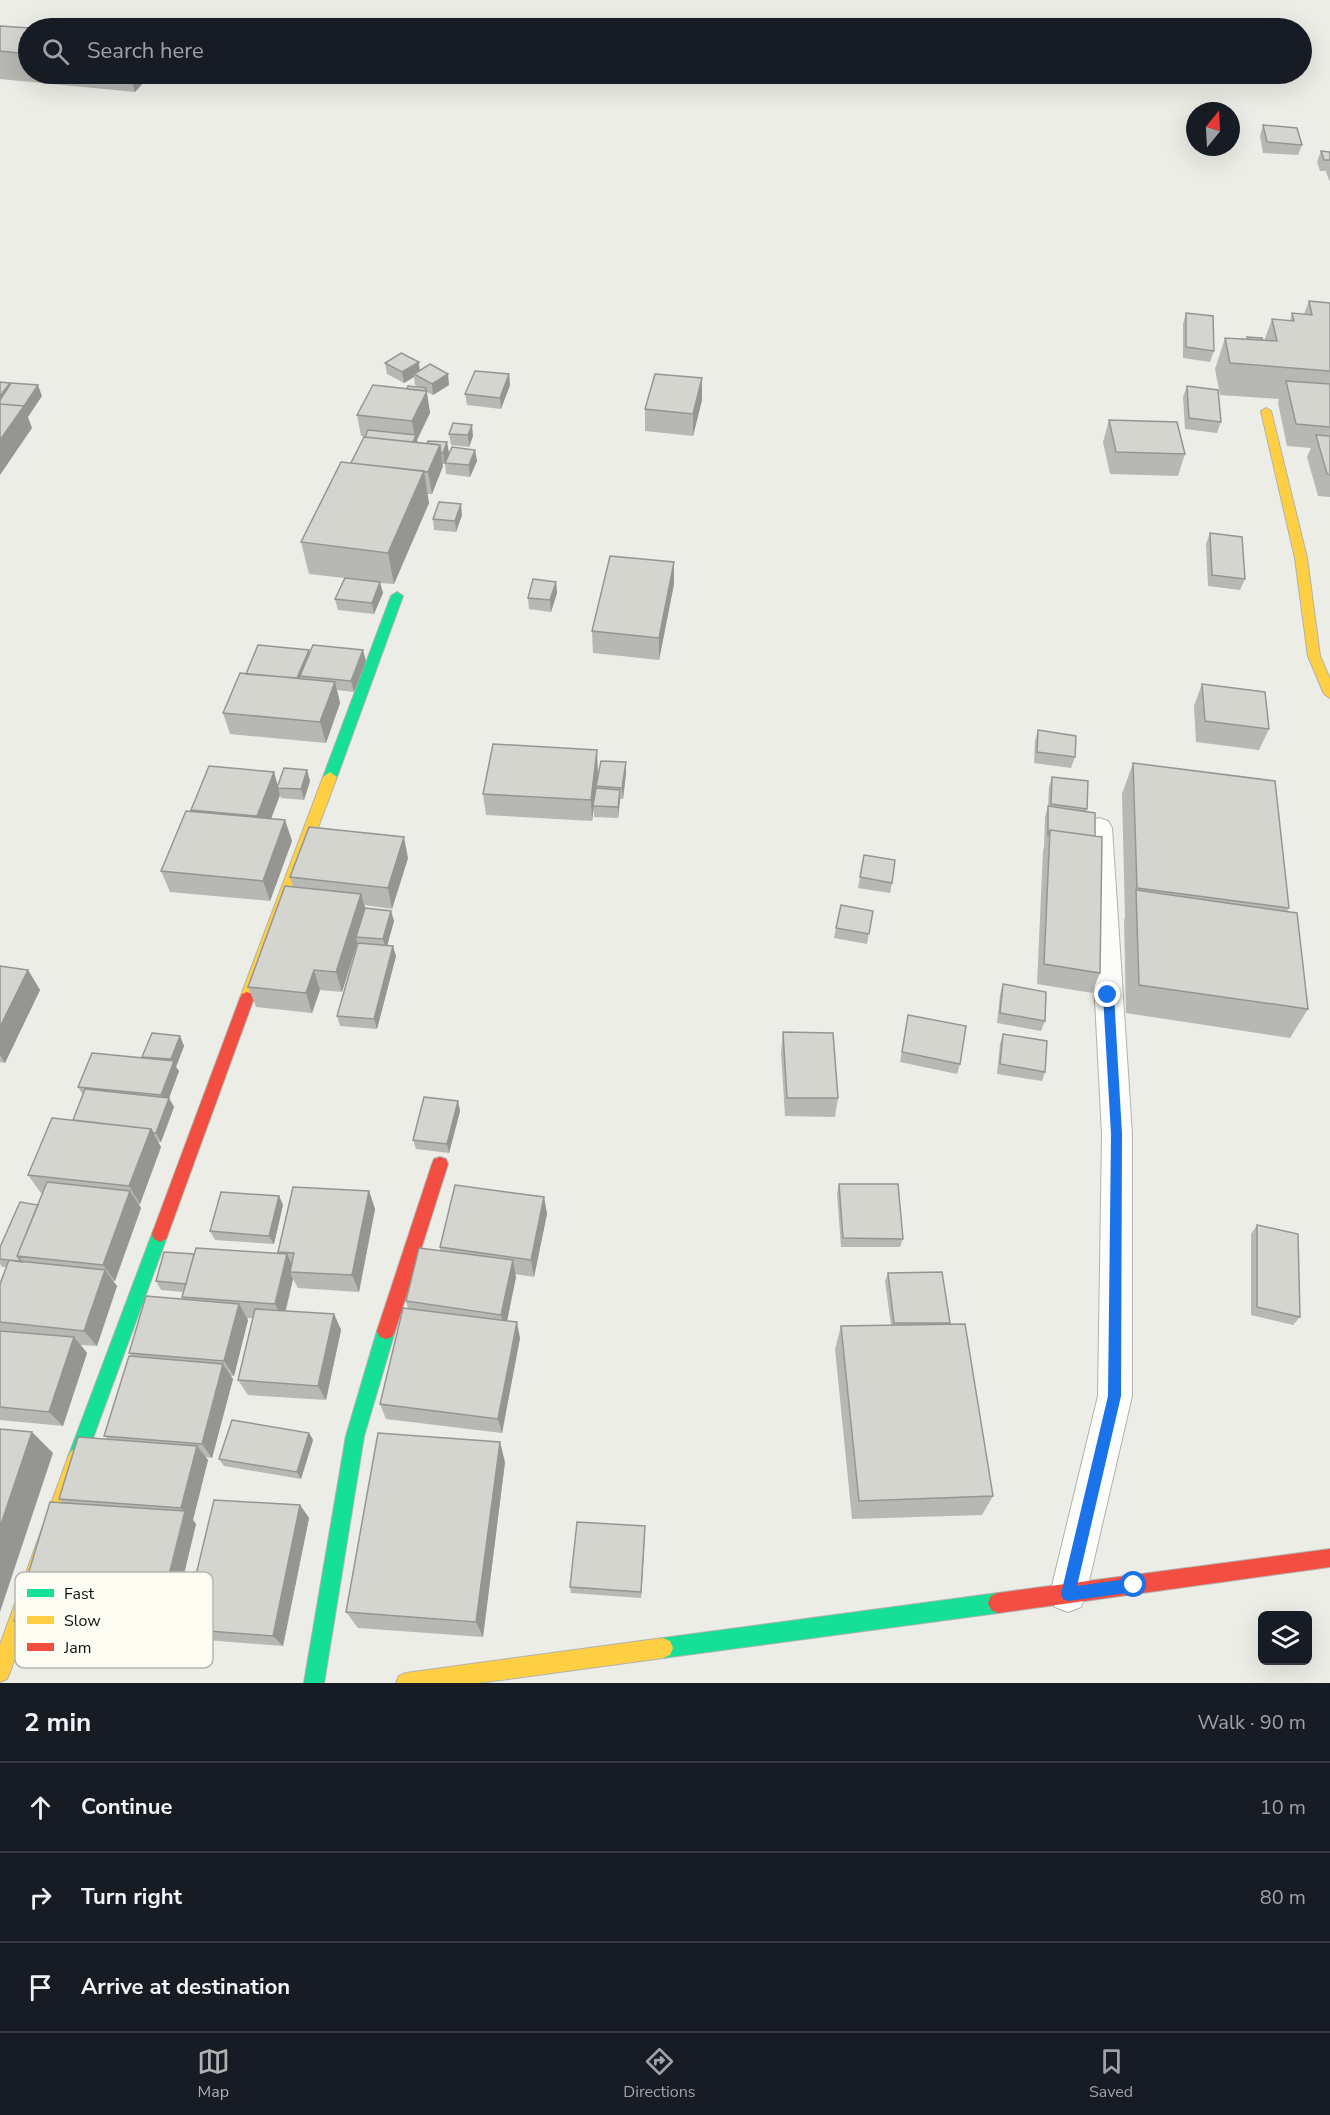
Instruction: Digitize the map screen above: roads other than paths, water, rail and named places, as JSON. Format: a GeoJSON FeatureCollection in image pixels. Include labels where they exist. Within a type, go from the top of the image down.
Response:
{"type":"FeatureCollection","features":[{"type":"Feature","properties":{"kind":"street"},"geometry":{"type":"LineString","coordinates":[[1266,411],[1300,558],[1314,656],[1330,694]]}},
{"type":"Feature","properties":{"kind":"street"},"geometry":{"type":"LineString","coordinates":[[36,1572],[397,596]]}},
{"type":"Feature","properties":{"kind":"street"},"geometry":{"type":"LineString","coordinates":[[314,1683],[355,1436],[392,1311],[440,1164]]}},
{"type":"Feature","properties":{"kind":"street"},"geometry":{"type":"LineString","coordinates":[[406,1683],[1330,1558]]}},
{"type":"Feature","properties":{"kind":"street"},"geometry":{"type":"LineString","coordinates":[[0,1672],[15,1630]]}},
{"type":"Feature","properties":{"kind":"lane"},"geometry":{"type":"LineString","coordinates":[[1068,1594],[1115,1396],[1117,1134],[1099,828]]}}]}
